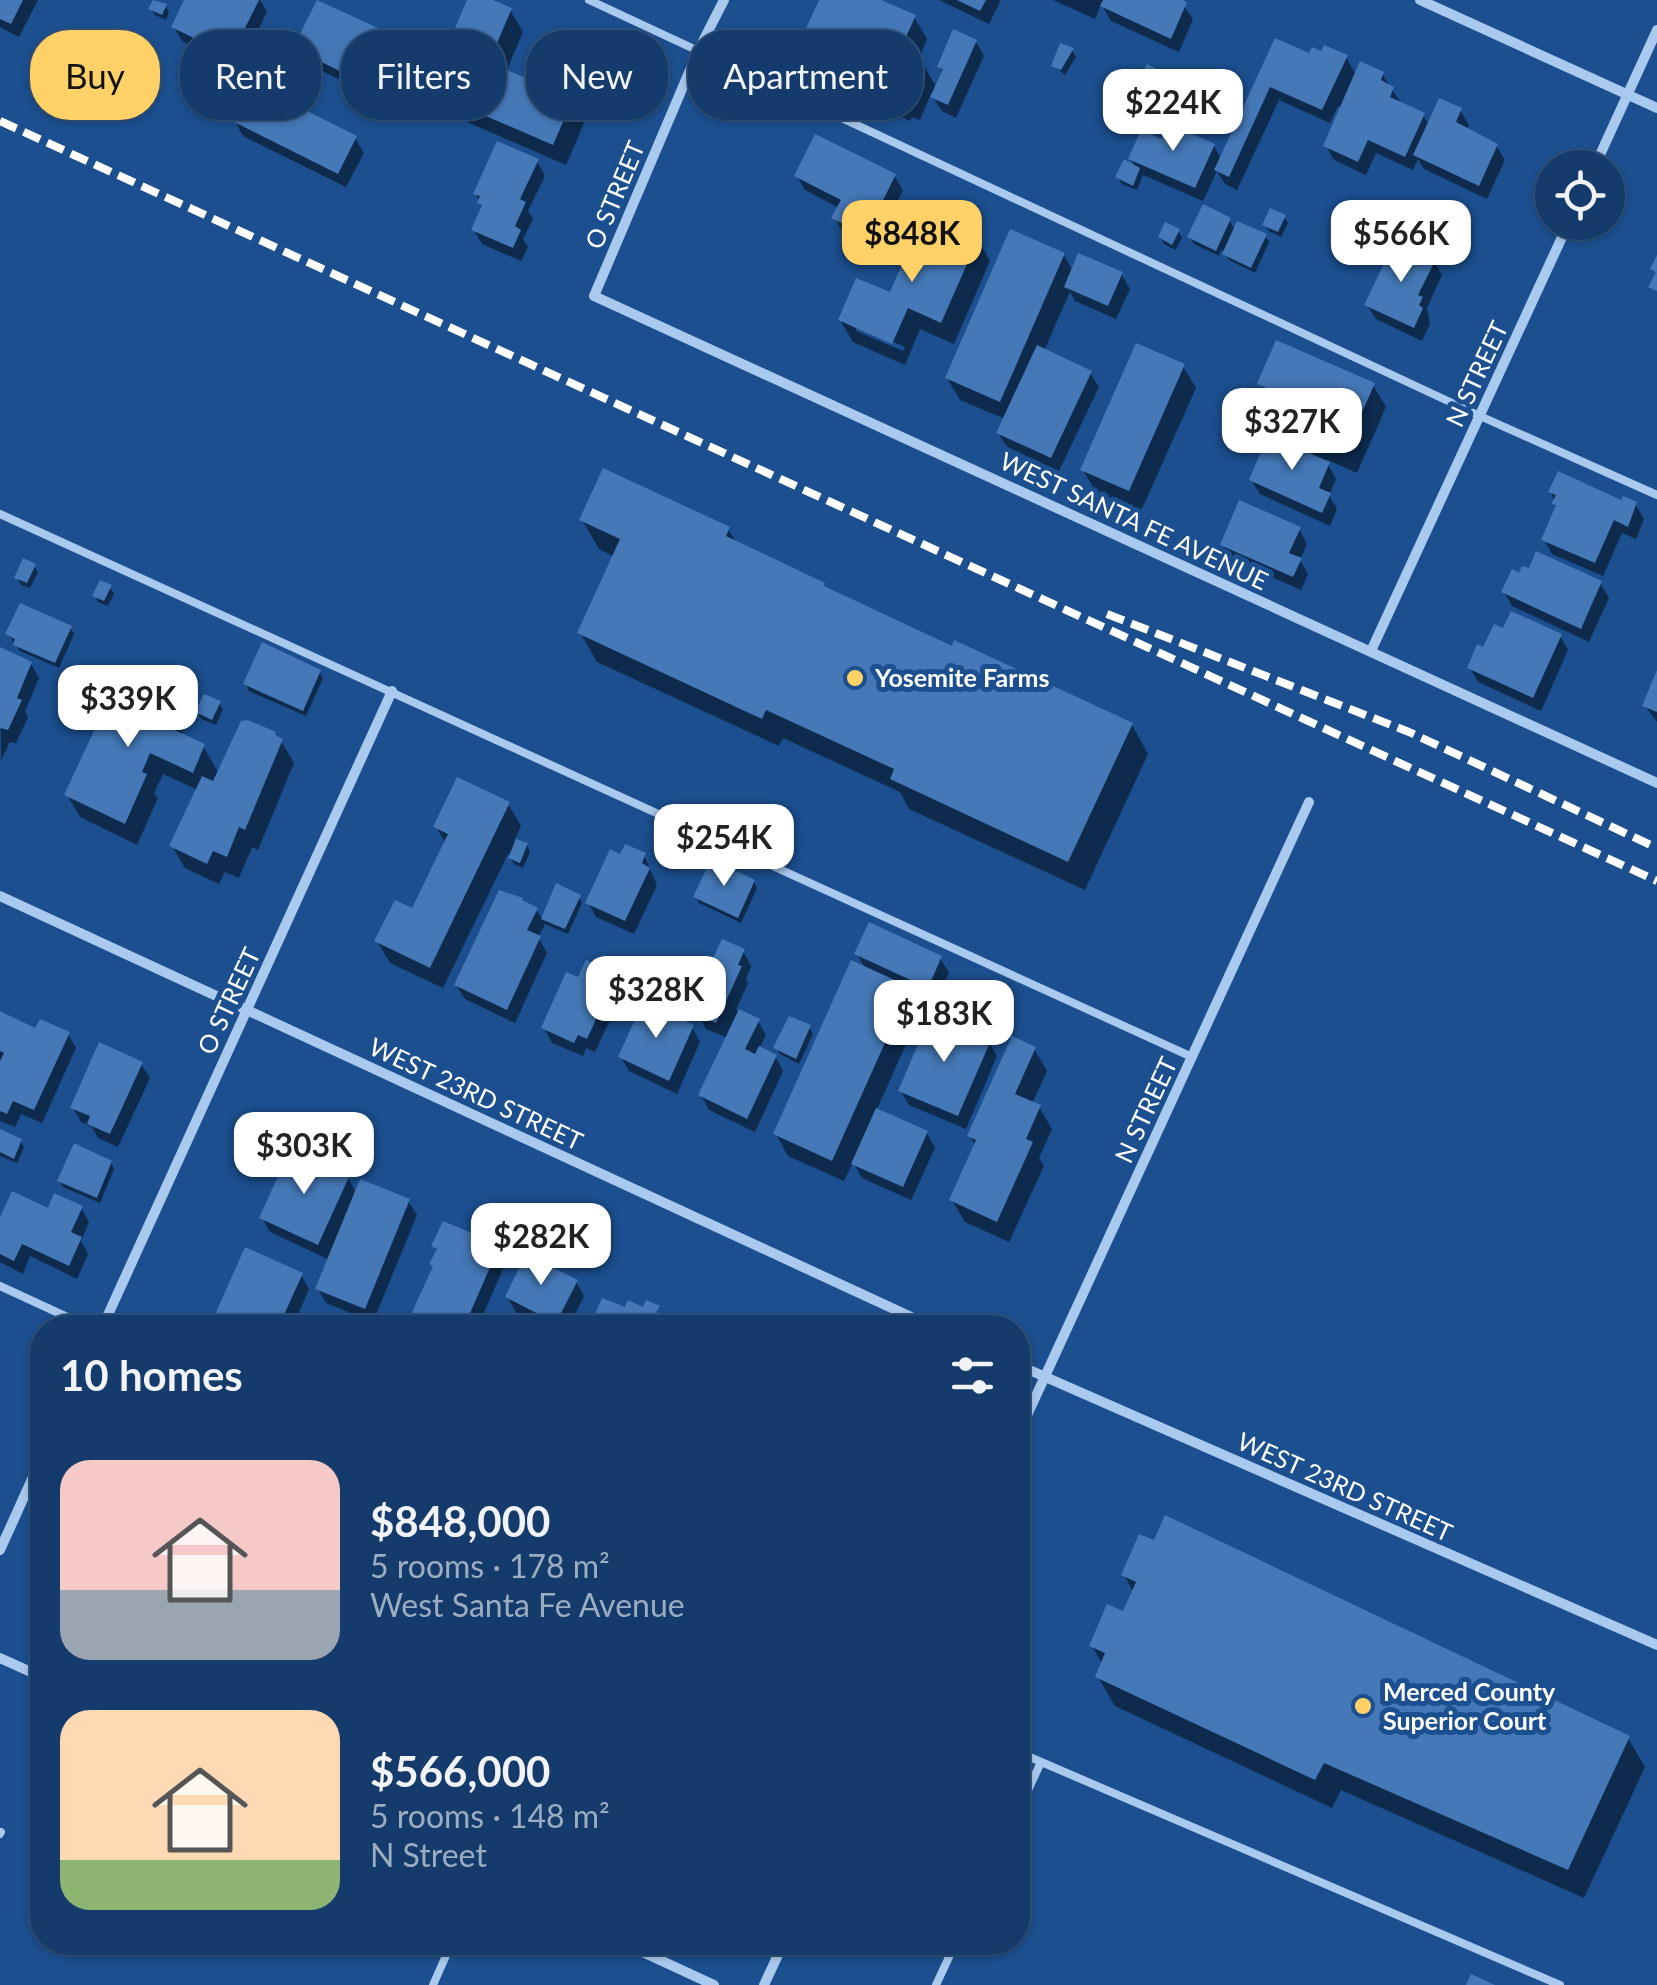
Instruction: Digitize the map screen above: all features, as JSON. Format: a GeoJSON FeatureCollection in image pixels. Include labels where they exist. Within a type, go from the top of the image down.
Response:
{"type":"FeatureCollection","features":[{"type":"Feature","properties":{"kind":"street","name":"O STREET"},"geometry":{"type":"LineString","coordinates":[[709,30],[724,0]]}},
{"type":"Feature","properties":{"kind":"street"},"geometry":{"type":"LineString","coordinates":[[1420,0],[1657,108]]}},
{"type":"Feature","properties":{"kind":"street"},"geometry":{"type":"LineString","coordinates":[[1602,150],[1657,30]]}},
{"type":"Feature","properties":{"kind":"street","name":"O STREET"},"geometry":{"type":"LineString","coordinates":[[594,296],[688,75]]}},
{"type":"Feature","properties":{"kind":"street","name":"N STREET"},"geometry":{"type":"LineString","coordinates":[[1372,651],[1561,240]]}},
{"type":"Feature","properties":{"kind":"street","name":"WEST SANTA FE AVENUE"},"geometry":{"type":"LineString","coordinates":[[594,296],[1657,783]]}},
{"type":"Feature","properties":{"kind":"street","name":"O STREET"},"geometry":{"type":"LineString","coordinates":[[108,1315],[392,691]]}},
{"type":"Feature","properties":{"kind":"street","name":"N STREET"},"geometry":{"type":"LineString","coordinates":[[1030,1409],[1309,802]]}},
{"type":"Feature","properties":{"kind":"street","name":"WEST 23RD STREET"},"geometry":{"type":"LineString","coordinates":[[0,896],[908,1315]]}},
{"type":"Feature","properties":{"kind":"street","name":"WEST 23RD STREET"},"geometry":{"type":"LineString","coordinates":[[1030,1371],[1657,1646]]}},
{"type":"Feature","properties":{"kind":"street"},"geometry":{"type":"LineString","coordinates":[[0,1550],[30,1484]]}},
{"type":"Feature","properties":{"kind":"street"},"geometry":{"type":"LineString","coordinates":[[0,1658],[30,1672]]}},
{"type":"Feature","properties":{"kind":"street"},"geometry":{"type":"LineString","coordinates":[[650,1955],[714,1985]]}},
{"type":"Feature","properties":{"kind":"street"},"geometry":{"type":"LineString","coordinates":[[764,1985],[778,1955]]}},
{"type":"Feature","properties":{"kind":"lane"},"geometry":{"type":"LineString","coordinates":[[590,0],[688,44]]}},
{"type":"Feature","properties":{"kind":"lane"},"geometry":{"type":"LineString","coordinates":[[850,120],[1657,495]]}},
{"type":"Feature","properties":{"kind":"lane"},"geometry":{"type":"LineString","coordinates":[[0,514],[1192,1057]]}},
{"type":"Feature","properties":{"kind":"lane"},"geometry":{"type":"LineString","coordinates":[[0,1286],[62,1315]]}},
{"type":"Feature","properties":{"kind":"lane"},"geometry":{"type":"LineString","coordinates":[[1030,1757],[1559,1985]]}},
{"type":"Feature","properties":{"kind":"lane"},"geometry":{"type":"LineString","coordinates":[[1030,1786],[1041,1762]]}},
{"type":"Feature","properties":{"kind":"lane"},"geometry":{"type":"LineString","coordinates":[[434,1985],[447,1955]]}},
{"type":"Feature","properties":{"kind":"lane"},"geometry":{"type":"LineString","coordinates":[[936,1985],[950,1955]]}},
{"type":"Feature","properties":{"kind":"building"},"geometry":{"type":"Polygon","coordinates":[[[0,0],[23,0],[11,24],[0,19],[0,0]]]}},
{"type":"Feature","properties":{"kind":"building"},"geometry":{"type":"Polygon","coordinates":[[[153,0],[167,4],[162,15],[148,9],[153,0]]]}},
{"type":"Feature","properties":{"kind":"building"},"geometry":{"type":"Polygon","coordinates":[[[184,0],[259,0],[244,30],[180,31],[171,27],[184,0]]]}},
{"type":"Feature","properties":{"kind":"building"},"geometry":{"type":"Polygon","coordinates":[[[317,0],[382,30],[341,30],[341,72],[321,62],[321,30],[302,30],[317,0]]]}},
{"type":"Feature","properties":{"kind":"building"},"geometry":{"type":"Polygon","coordinates":[[[467,0],[493,0],[512,8],[503,30],[454,30],[467,0]]]}},
{"type":"Feature","properties":{"kind":"building"},"geometry":{"type":"Polygon","coordinates":[[[819,0],[881,0],[916,15],[909,30],[805,30],[819,0]]]}},
{"type":"Feature","properties":{"kind":"building"},"geometry":{"type":"Polygon","coordinates":[[[957,0],[986,0],[980,11],[957,0]]]}},
{"type":"Feature","properties":{"kind":"building"},"geometry":{"type":"Polygon","coordinates":[[[1103,0],[1187,2],[1171,39],[1100,6],[1103,0]]]}},
{"type":"Feature","properties":{"kind":"building"},"geometry":{"type":"Polygon","coordinates":[[[953,29],[977,40],[948,105],[930,97],[943,69],[937,67],[953,29]]]}},
{"type":"Feature","properties":{"kind":"building"},"geometry":{"type":"Polygon","coordinates":[[[1275,38],[1309,53],[1312,47],[1321,51],[1324,45],[1348,55],[1322,110],[1270,87],[1229,177],[1214,170],[1275,38]]]}},
{"type":"Feature","properties":{"kind":"building"},"geometry":{"type":"Polygon","coordinates":[[[1060,43],[1074,48],[1061,70],[1051,66],[1060,43]]]}},
{"type":"Feature","properties":{"kind":"building"},"geometry":{"type":"Polygon","coordinates":[[[1360,61],[1384,72],[1381,80],[1394,87],[1390,97],[1425,113],[1405,157],[1368,140],[1358,162],[1323,146],[1360,61]]]}},
{"type":"Feature","properties":{"kind":"building"},"geometry":{"type":"Polygon","coordinates":[[[1147,64],[1156,69],[1152,79],[1142,75],[1147,64]]]}},
{"type":"Feature","properties":{"kind":"building"},"geometry":{"type":"Polygon","coordinates":[[[506,69],[526,78],[526,120],[564,120],[553,145],[495,120],[506,120],[506,69]]]}},
{"type":"Feature","properties":{"kind":"building"},"geometry":{"type":"Polygon","coordinates":[[[1439,98],[1462,108],[1456,122],[1498,144],[1479,186],[1413,155],[1439,98]]]}},
{"type":"Feature","properties":{"kind":"building"},"geometry":{"type":"Polygon","coordinates":[[[321,118],[357,136],[338,174],[232,121],[321,118]]]}},
{"type":"Feature","properties":{"kind":"building"},"geometry":{"type":"Polygon","coordinates":[[[1169,124],[1215,144],[1195,188],[1128,159],[1141,130],[1161,139],[1169,124]]]}},
{"type":"Feature","properties":{"kind":"building"},"geometry":{"type":"Polygon","coordinates":[[[815,134],[896,174],[866,235],[831,218],[841,200],[794,176],[815,134]]]}},
{"type":"Feature","properties":{"kind":"building"},"geometry":{"type":"Polygon","coordinates":[[[497,141],[539,159],[520,199],[526,202],[515,226],[521,230],[513,248],[471,230],[482,205],[477,203],[480,196],[473,194],[497,141]]]}},
{"type":"Feature","properties":{"kind":"building"},"geometry":{"type":"Polygon","coordinates":[[[1124,159],[1140,168],[1133,186],[1115,177],[1124,159]]]}},
{"type":"Feature","properties":{"kind":"building"},"geometry":{"type":"Polygon","coordinates":[[[1203,204],[1231,218],[1216,251],[1187,237],[1203,204]]]}},
{"type":"Feature","properties":{"kind":"building"},"geometry":{"type":"Polygon","coordinates":[[[1270,208],[1286,215],[1278,232],[1262,225],[1270,208]]]}},
{"type":"Feature","properties":{"kind":"building"},"geometry":{"type":"Polygon","coordinates":[[[1237,221],[1267,234],[1251,268],[1222,254],[1237,221]]]}},
{"type":"Feature","properties":{"kind":"building"},"geometry":{"type":"Polygon","coordinates":[[[1165,222],[1180,229],[1172,245],[1158,237],[1165,222]]]}},
{"type":"Feature","properties":{"kind":"building"},"geometry":{"type":"Polygon","coordinates":[[[919,225],[957,241],[962,230],[979,237],[941,323],[908,308],[892,344],[838,320],[856,278],[890,292],[919,225]]]}},
{"type":"Feature","properties":{"kind":"building"},"geometry":{"type":"Polygon","coordinates":[[[1010,229],[1065,253],[1000,402],[945,378],[1010,229]]]}},
{"type":"Feature","properties":{"kind":"building"},"geometry":{"type":"Polygon","coordinates":[[[1357,230],[1371,237],[1364,255],[1350,248],[1357,230]]]}},
{"type":"Feature","properties":{"kind":"building"},"geometry":{"type":"Polygon","coordinates":[[[1395,241],[1436,259],[1418,295],[1423,297],[1419,305],[1423,308],[1414,328],[1364,305],[1395,241]]]}},
{"type":"Feature","properties":{"kind":"building"},"geometry":{"type":"Polygon","coordinates":[[[1078,253],[1123,272],[1108,306],[1064,287],[1078,253]]]}},
{"type":"Feature","properties":{"kind":"building"},"geometry":{"type":"Polygon","coordinates":[[[1657,255],[1657,291],[1648,287],[1656,272],[1650,269],[1657,255]]]}},
{"type":"Feature","properties":{"kind":"building"},"geometry":{"type":"Polygon","coordinates":[[[1276,340],[1375,383],[1344,453],[1293,430],[1304,405],[1257,384],[1276,340]]]}},
{"type":"Feature","properties":{"kind":"building"},"geometry":{"type":"Polygon","coordinates":[[[1136,343],[1185,364],[1129,491],[1080,470],[1136,343]]]}},
{"type":"Feature","properties":{"kind":"building"},"geometry":{"type":"Polygon","coordinates":[[[1037,345],[1092,371],[1051,458],[996,433],[1037,345]]]}},
{"type":"Feature","properties":{"kind":"building"},"geometry":{"type":"Polygon","coordinates":[[[1268,435],[1330,462],[1319,488],[1331,493],[1322,513],[1249,480],[1268,435]]]}},
{"type":"Feature","properties":{"kind":"building","name":"Yosemite Farms"},"geometry":{"type":"Polygon","coordinates":[[[603,468],[730,527],[726,536],[825,583],[824,586],[952,646],[954,640],[1133,723],[1068,862],[890,779],[894,769],[766,710],[762,719],[577,633],[620,539],[579,520],[603,468]]]}},
{"type":"Feature","properties":{"kind":"building"},"geometry":{"type":"Polygon","coordinates":[[[1558,471],[1621,500],[1623,496],[1637,502],[1628,527],[1614,520],[1595,563],[1541,540],[1556,505],[1551,504],[1556,495],[1548,492],[1558,471]]]}},
{"type":"Feature","properties":{"kind":"building"},"geometry":{"type":"Polygon","coordinates":[[[1239,500],[1301,527],[1289,553],[1302,558],[1293,577],[1220,545],[1239,500]]]}},
{"type":"Feature","properties":{"kind":"building"},"geometry":{"type":"Polygon","coordinates":[[[1536,551],[1602,581],[1581,629],[1501,592],[1512,569],[1519,573],[1522,566],[1529,568],[1536,551]]]}},
{"type":"Feature","properties":{"kind":"building"},"geometry":{"type":"Polygon","coordinates":[[[23,558],[36,564],[27,583],[14,578],[23,558]]]}},
{"type":"Feature","properties":{"kind":"building"},"geometry":{"type":"Polygon","coordinates":[[[100,580],[112,585],[104,601],[92,596],[100,580]]]}},
{"type":"Feature","properties":{"kind":"building"},"geometry":{"type":"Polygon","coordinates":[[[20,603],[72,626],[55,663],[13,645],[15,639],[5,634],[20,603]]]}},
{"type":"Feature","properties":{"kind":"building"},"geometry":{"type":"Polygon","coordinates":[[[1511,611],[1562,634],[1533,698],[1467,668],[1477,644],[1483,647],[1494,624],[1503,628],[1511,611]]]}},
{"type":"Feature","properties":{"kind":"building"},"geometry":{"type":"Polygon","coordinates":[[[262,642],[321,670],[303,711],[243,684],[262,642]]]}},
{"type":"Feature","properties":{"kind":"building"},"geometry":{"type":"Polygon","coordinates":[[[0,647],[32,662],[17,698],[22,700],[8,730],[0,728],[0,647]]]}},
{"type":"Feature","properties":{"kind":"building"},"geometry":{"type":"Polygon","coordinates":[[[1657,670],[1657,712],[1642,706],[1657,670]]]}},
{"type":"Feature","properties":{"kind":"building"},"geometry":{"type":"Polygon","coordinates":[[[121,673],[161,692],[158,698],[173,705],[164,725],[205,744],[193,773],[150,753],[142,772],[147,774],[125,824],[64,795],[121,673]]]}},
{"type":"Feature","properties":{"kind":"building"},"geometry":{"type":"Polygon","coordinates":[[[204,694],[221,701],[212,720],[195,712],[204,694]]]}},
{"type":"Feature","properties":{"kind":"building"},"geometry":{"type":"Polygon","coordinates":[[[248,720],[283,739],[245,830],[239,827],[227,857],[213,851],[207,864],[169,846],[202,776],[213,781],[241,721],[248,720]]]}},
{"type":"Feature","properties":{"kind":"building"},"geometry":{"type":"Polygon","coordinates":[[[457,777],[510,802],[430,968],[374,941],[395,900],[412,908],[448,834],[433,827],[457,777]]]}},
{"type":"Feature","properties":{"kind":"building"},"geometry":{"type":"Polygon","coordinates":[[[516,839],[528,843],[520,863],[508,858],[516,839]]]}},
{"type":"Feature","properties":{"kind":"building"},"geometry":{"type":"Polygon","coordinates":[[[625,844],[646,853],[642,863],[650,868],[625,921],[585,903],[610,849],[620,854],[625,844]]]}},
{"type":"Feature","properties":{"kind":"building"},"geometry":{"type":"Polygon","coordinates":[[[711,859],[755,880],[738,918],[693,897],[711,859]]]}},
{"type":"Feature","properties":{"kind":"building"},"geometry":{"type":"Polygon","coordinates":[[[556,883],[581,895],[565,929],[541,919],[556,883]]]}},
{"type":"Feature","properties":{"kind":"building"},"geometry":{"type":"Polygon","coordinates":[[[499,890],[538,908],[527,930],[541,936],[507,1010],[454,985],[499,890]]]}},
{"type":"Feature","properties":{"kind":"building"},"geometry":{"type":"Polygon","coordinates":[[[869,922],[942,956],[928,988],[854,954],[869,922]]]}},
{"type":"Feature","properties":{"kind":"building"},"geometry":{"type":"Polygon","coordinates":[[[722,939],[745,949],[738,965],[742,966],[716,1023],[695,1014],[710,981],[703,979],[722,939]]]}},
{"type":"Feature","properties":{"kind":"building"},"geometry":{"type":"Polygon","coordinates":[[[586,960],[617,973],[587,1039],[578,1035],[574,1043],[541,1028],[566,972],[578,977],[586,960]]]}},
{"type":"Feature","properties":{"kind":"building"},"geometry":{"type":"Polygon","coordinates":[[[851,960],[910,987],[832,1161],[773,1134],[851,960]]]}},
{"type":"Feature","properties":{"kind":"building"},"geometry":{"type":"Polygon","coordinates":[[[643,1002],[694,1025],[669,1081],[618,1057],[643,1002]]]}},
{"type":"Feature","properties":{"kind":"building"},"geometry":{"type":"Polygon","coordinates":[[[739,1009],[760,1019],[745,1049],[755,1054],[759,1046],[777,1055],[747,1119],[698,1095],[739,1009]]]}},
{"type":"Feature","properties":{"kind":"building"},"geometry":{"type":"Polygon","coordinates":[[[0,1011],[35,1028],[40,1019],[70,1032],[34,1110],[13,1101],[7,1114],[0,1111],[0,1061],[4,1053],[0,1051],[0,1011]]]}},
{"type":"Feature","properties":{"kind":"building"},"geometry":{"type":"Polygon","coordinates":[[[931,1014],[991,1040],[958,1116],[898,1091],[931,1014]]]}},
{"type":"Feature","properties":{"kind":"building"},"geometry":{"type":"Polygon","coordinates":[[[789,1016],[811,1025],[796,1059],[773,1048],[789,1016]]]}},
{"type":"Feature","properties":{"kind":"building"},"geometry":{"type":"Polygon","coordinates":[[[1012,1036],[1036,1047],[1015,1094],[1041,1105],[1026,1139],[1033,1142],[997,1222],[949,1200],[976,1140],[967,1136],[1012,1036]]]}},
{"type":"Feature","properties":{"kind":"building"},"geometry":{"type":"Polygon","coordinates":[[[99,1042],[143,1062],[110,1134],[87,1124],[90,1116],[70,1108],[99,1042]]]}},
{"type":"Feature","properties":{"kind":"building"},"geometry":{"type":"Polygon","coordinates":[[[876,1108],[928,1131],[903,1187],[851,1164],[876,1108]]]}},
{"type":"Feature","properties":{"kind":"building"},"geometry":{"type":"Polygon","coordinates":[[[0,1129],[22,1139],[14,1159],[0,1152],[0,1129]]]}},
{"type":"Feature","properties":{"kind":"building"},"geometry":{"type":"Polygon","coordinates":[[[74,1143],[112,1161],[97,1198],[57,1181],[74,1143]]]}},
{"type":"Feature","properties":{"kind":"building"},"geometry":{"type":"Polygon","coordinates":[[[290,1150],[349,1177],[318,1245],[259,1218],[290,1150]]]}},
{"type":"Feature","properties":{"kind":"building"},"geometry":{"type":"Polygon","coordinates":[[[360,1179],[410,1199],[365,1309],[315,1289],[360,1179]]]}},
{"type":"Feature","properties":{"kind":"building"},"geometry":{"type":"Polygon","coordinates":[[[12,1191],[48,1208],[54,1193],[83,1206],[71,1232],[82,1237],[69,1266],[22,1244],[14,1261],[0,1254],[0,1217],[12,1191]]]}},
{"type":"Feature","properties":{"kind":"building"},"geometry":{"type":"Polygon","coordinates":[[[443,1221],[474,1234],[475,1229],[501,1242],[469,1315],[411,1315],[433,1266],[429,1264],[437,1249],[431,1246],[443,1221]]]}},
{"type":"Feature","properties":{"kind":"building"},"geometry":{"type":"Polygon","coordinates":[[[245,1247],[303,1273],[284,1315],[215,1315],[245,1247]]]}},
{"type":"Feature","properties":{"kind":"building"},"geometry":{"type":"Polygon","coordinates":[[[526,1254],[578,1280],[560,1315],[540,1315],[505,1297],[526,1254]]]}},
{"type":"Feature","properties":{"kind":"building"},"geometry":{"type":"Polygon","coordinates":[[[602,1298],[625,1307],[628,1300],[643,1307],[646,1300],[660,1306],[656,1312],[663,1315],[595,1315],[602,1298]]]}},
{"type":"Feature","properties":{"kind":"building","name":"Merced County Superior Court"},"geometry":{"type":"Polygon","coordinates":[[[1165,1515],[1630,1736],[1568,1870],[1324,1763],[1315,1780],[1095,1677],[1105,1653],[1089,1646],[1107,1604],[1123,1611],[1136,1582],[1121,1575],[1139,1534],[1154,1540],[1165,1515]]]}},
{"type":"Feature","properties":{"kind":"building"},"geometry":{"type":"Polygon","coordinates":[[[1471,1974],[1495,1985],[1466,1985],[1471,1974]]]}},
{"type":"Feature","properties":{"kind":"railway"},"geometry":{"type":"LineString","coordinates":[[0,121],[1657,881]]}},
{"type":"Feature","properties":{"kind":"railway"},"geometry":{"type":"LineString","coordinates":[[1107,614],[1409,732],[1657,848]]}},
{"type":"Feature","properties":{"kind":"place","name":"Yosemite Farms"},"geometry":{"type":"Point","coordinates":[855,678]}},
{"type":"Feature","properties":{"kind":"place","name":"Merced County Superior Court"},"geometry":{"type":"Point","coordinates":[1363,1706]}}]}
